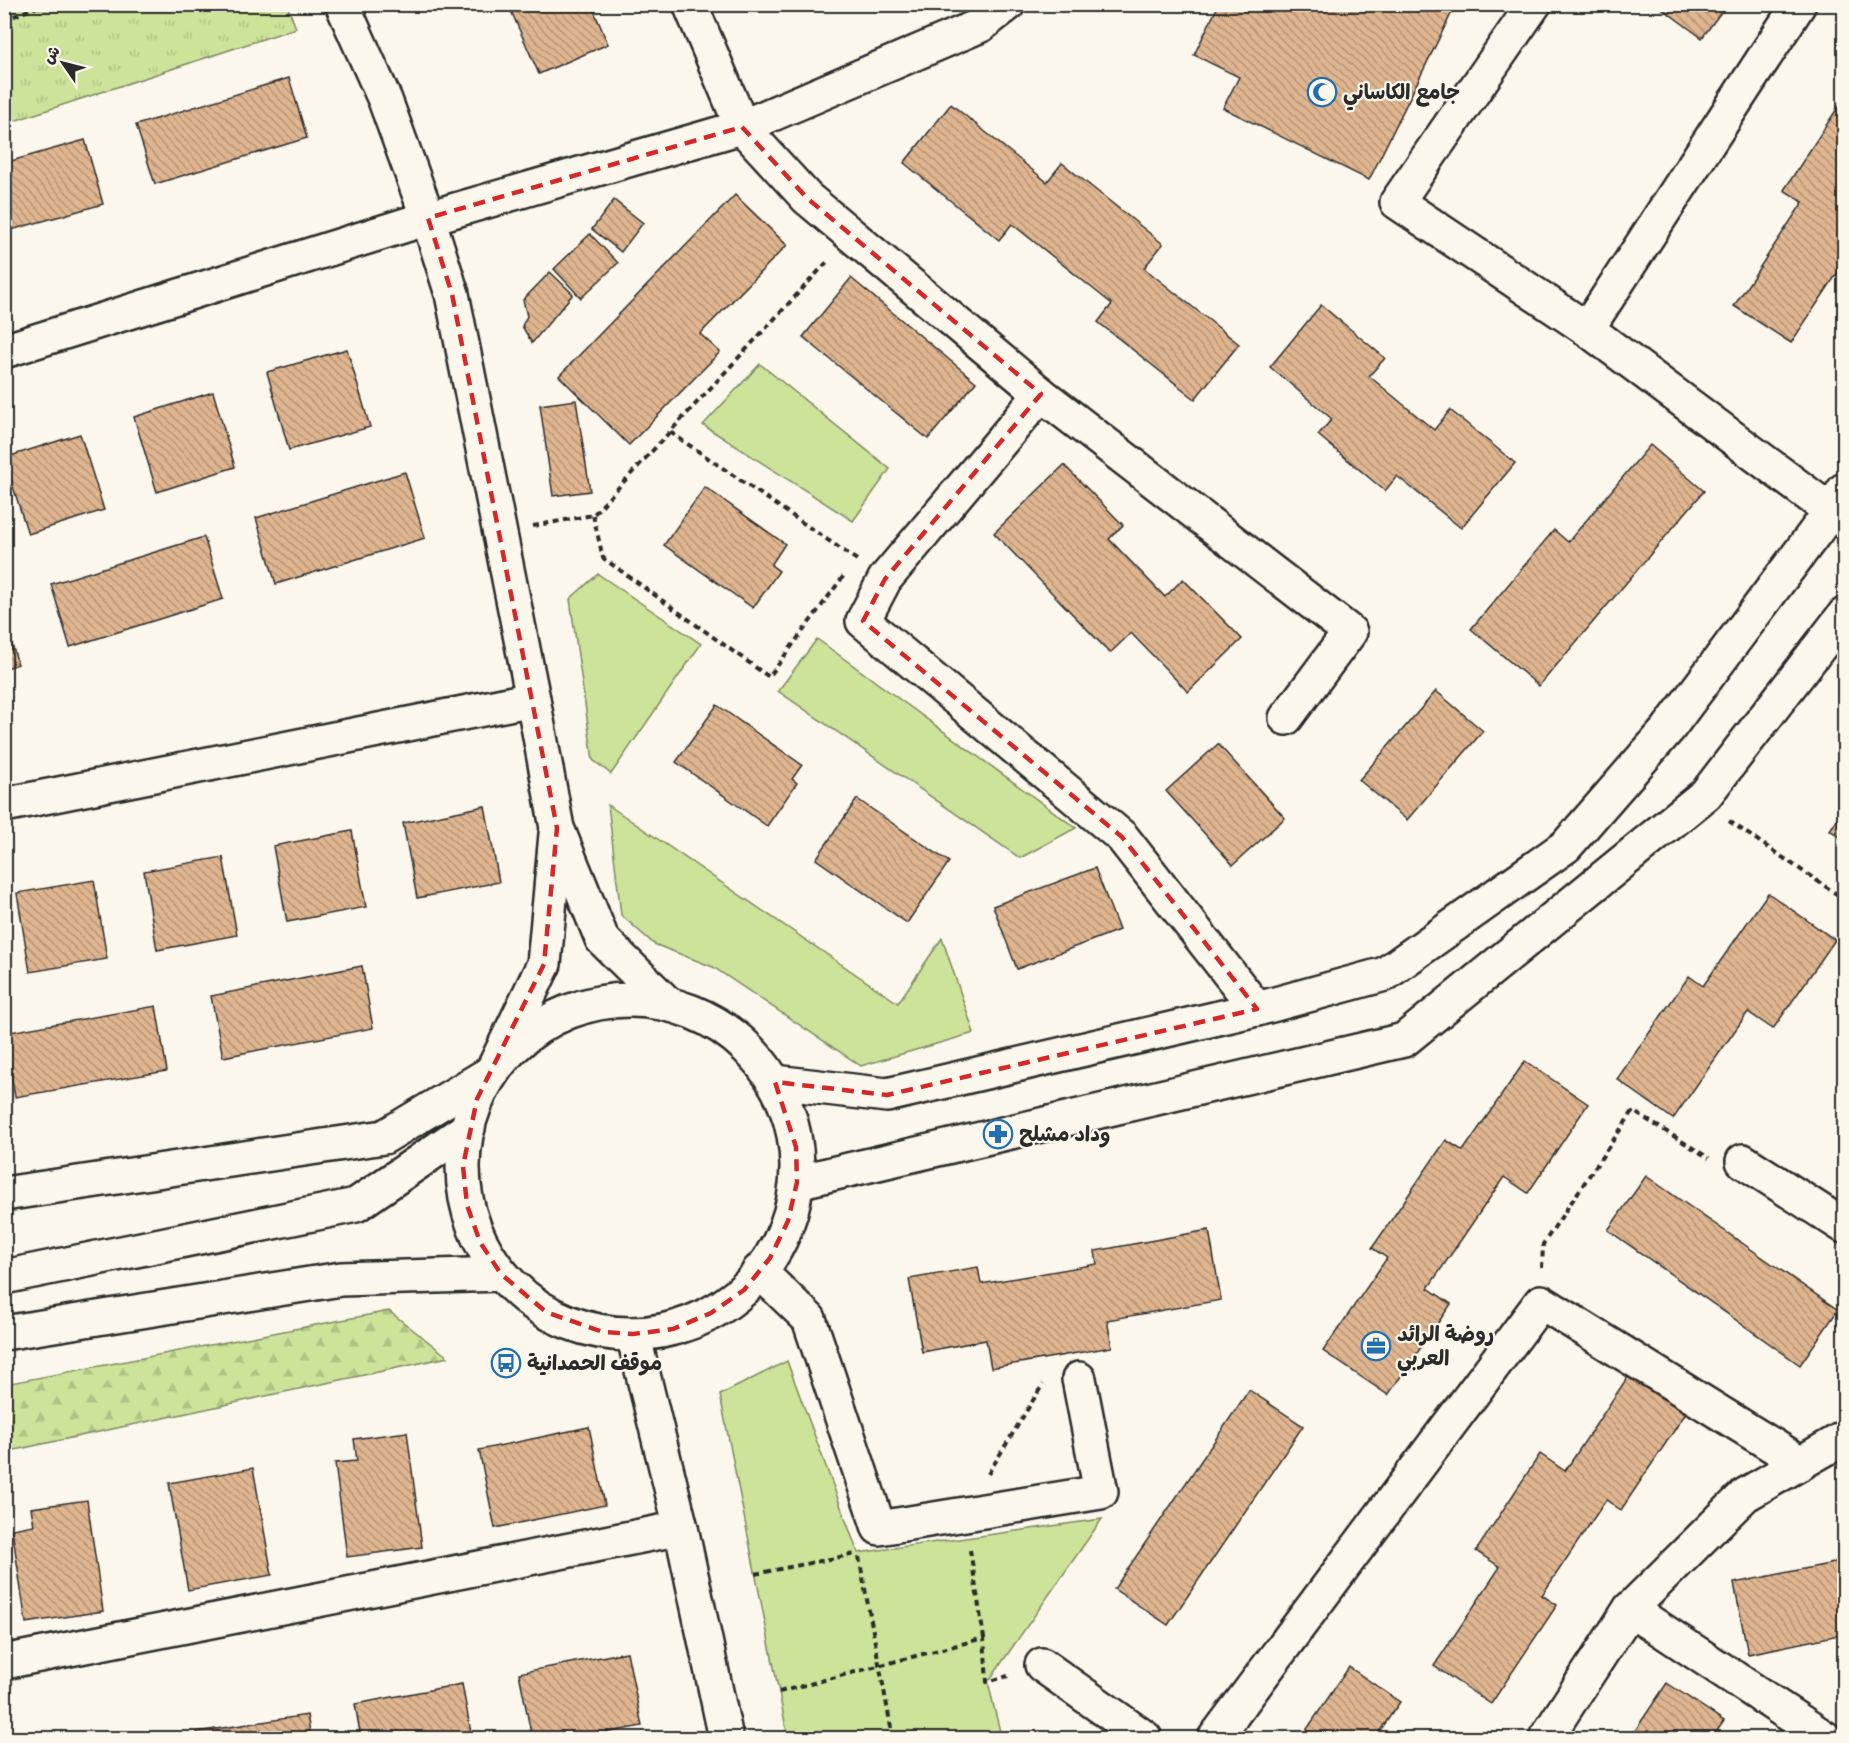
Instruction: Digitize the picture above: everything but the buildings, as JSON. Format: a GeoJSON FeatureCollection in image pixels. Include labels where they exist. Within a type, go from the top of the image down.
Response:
{"type":"FeatureCollection","features":[{"type":"Feature","properties":{"kind":"street"},"geometry":{"type":"LineString","coordinates":[[342,4],[385,100],[428,218],[452,294],[557,828],[602,939],[667,1003]]}},
{"type":"Feature","properties":{"kind":"street"},"geometry":{"type":"LineString","coordinates":[[690,4],[742,127],[807,198],[1041,394],[1350,632],[1286,718]]}},
{"type":"Feature","properties":{"kind":"street"},"geometry":{"type":"LineString","coordinates":[[4,351],[428,218],[742,127],[981,25],[1008,4]]}},
{"type":"Feature","properties":{"kind":"street"},"geometry":{"type":"LineString","coordinates":[[775,1082],[887,1095],[1257,1009],[1385,974],[1566,846],[1668,729],[1840,507],[1587,329],[1397,202],[1534,4]]}},
{"type":"Feature","properties":{"kind":"street"},"geometry":{"type":"LineString","coordinates":[[1587,329],[1799,4]]}},
{"type":"Feature","properties":{"kind":"street"},"geometry":{"type":"LineString","coordinates":[[1041,394],[885,579],[862,621],[1122,837],[1257,1009]]}},
{"type":"Feature","properties":{"kind":"street"},"geometry":{"type":"LineString","coordinates":[[796,1182],[1404,1040],[1706,794],[1845,615]]}},
{"type":"Feature","properties":{"kind":"street"},"geometry":{"type":"LineString","coordinates":[[4,806],[533,699]]}},
{"type":"Feature","properties":{"kind":"street"},"geometry":{"type":"LineString","coordinates":[[4,1194],[384,1137],[492,1072],[526,1036],[569,1011],[617,1000],[667,1003],[709,1019],[746,1046],[775,1082],[789,1113],[796,1147],[796,1182],[788,1221],[770,1258],[744,1290],[711,1313],[673,1329],[633,1334],[603,1332],[565,1321],[546,1312],[522,1295],[501,1274],[480,1242],[467,1205],[463,1166],[468,1128],[477,1099],[492,1072],[544,964],[557,828]]}},
{"type":"Feature","properties":{"kind":"street"},"geometry":{"type":"LineString","coordinates":[[4,1277],[356,1205],[468,1128]]}},
{"type":"Feature","properties":{"kind":"street"},"geometry":{"type":"LineString","coordinates":[[1743,1161],[1845,1226]]}},
{"type":"Feature","properties":{"kind":"street"},"geometry":{"type":"LineString","coordinates":[[759,1272],[809,1319],[879,1528],[1101,1491],[1079,1379]]}},
{"type":"Feature","properties":{"kind":"street"},"geometry":{"type":"LineString","coordinates":[[4,1333],[341,1279],[501,1274]]}},
{"type":"Feature","properties":{"kind":"street"},"geometry":{"type":"LineString","coordinates":[[1215,1738],[1541,1302],[1801,1463]]}},
{"type":"Feature","properties":{"kind":"street"},"geometry":{"type":"LineString","coordinates":[[633,1334],[681,1528],[726,1738]]}},
{"type":"Feature","properties":{"kind":"street"},"geometry":{"type":"LineString","coordinates":[[1546,1738],[1630,1609],[1745,1495],[1845,1438]]}},
{"type":"Feature","properties":{"kind":"street"},"geometry":{"type":"LineString","coordinates":[[4,1662],[681,1528]]}},
{"type":"Feature","properties":{"kind":"street"},"geometry":{"type":"LineString","coordinates":[[1630,1609],[1825,1738]]}},
{"type":"Feature","properties":{"kind":"street"},"geometry":{"type":"LineString","coordinates":[[1042,1665],[1145,1738]]}},
{"type":"Feature","properties":{"kind":"path"},"geometry":{"type":"LineString","coordinates":[[4,20],[44,4]]}},
{"type":"Feature","properties":{"kind":"path"},"geometry":{"type":"LineString","coordinates":[[500,533],[593,515],[851,235]]}},
{"type":"Feature","properties":{"kind":"path"},"geometry":{"type":"LineString","coordinates":[[670,432],[885,579]]}},
{"type":"Feature","properties":{"kind":"path"},"geometry":{"type":"LineString","coordinates":[[593,515],[603,558],[769,677],[849,568]]}},
{"type":"Feature","properties":{"kind":"path"},"geometry":{"type":"LineString","coordinates":[[1698,801],[1845,899]]}},
{"type":"Feature","properties":{"kind":"path"},"geometry":{"type":"LineString","coordinates":[[1541,1302],[1543,1244],[1633,1111],[1707,1158],[1743,1161]]}},
{"type":"Feature","properties":{"kind":"path"},"geometry":{"type":"LineString","coordinates":[[1042,1665],[987,1682],[984,1638],[964,1514],[1042,1384],[1079,1379]]}},
{"type":"Feature","properties":{"kind":"path"},"geometry":{"type":"LineString","coordinates":[[755,1574],[858,1554],[893,1738]]}},
{"type":"Feature","properties":{"kind":"path"},"geometry":{"type":"LineString","coordinates":[[778,1692],[984,1638]]}},
{"type":"Feature","properties":{"kind":"highlighted area"},"geometry":{"type":"Polygon","coordinates":[[[742,127],[807,198],[1041,394],[885,579],[863,621],[1122,837],[1257,1009],[887,1095],[775,1082],[796,1147],[797,1182],[788,1221],[770,1258],[744,1290],[711,1313],[673,1329],[633,1334],[603,1332],[546,1312],[501,1274],[480,1242],[467,1205],[463,1166],[477,1099],[544,964],[557,828],[452,294],[428,218],[742,127]]]}},
{"type":"Feature","properties":{"kind":"green space"},"geometry":{"type":"Polygon","coordinates":[[[4,5],[287,5],[296,28],[5,124],[4,5]]]}},
{"type":"Feature","properties":{"kind":"green space"},"geometry":{"type":"Polygon","coordinates":[[[760,364],[890,469],[853,521],[703,425],[760,364]]]}},
{"type":"Feature","properties":{"kind":"green space"},"geometry":{"type":"Polygon","coordinates":[[[598,574],[701,644],[611,774],[593,760],[570,599],[598,574]]]}},
{"type":"Feature","properties":{"kind":"green space"},"geometry":{"type":"Polygon","coordinates":[[[817,639],[1076,828],[1020,858],[778,691],[817,639]]]}},
{"type":"Feature","properties":{"kind":"green space"},"geometry":{"type":"Polygon","coordinates":[[[608,805],[898,1003],[942,938],[974,1033],[861,1066],[713,967],[654,944],[621,915],[608,805]]]}},
{"type":"Feature","properties":{"kind":"green space"},"geometry":{"type":"Polygon","coordinates":[[[389,1311],[448,1357],[5,1452],[5,1384],[389,1311]]]}},
{"type":"Feature","properties":{"kind":"green space"},"geometry":{"type":"Polygon","coordinates":[[[787,1361],[858,1553],[1102,1519],[988,1682],[1000,1732],[978,1738],[788,1738],[720,1395],[787,1361]]]}},
{"type":"Feature","properties":{"kind":"place","name":"جامع الكاساني"},"geometry":{"type":"Point","coordinates":[1322,92]}},
{"type":"Feature","properties":{"kind":"place","name":"وداد مشلح"},"geometry":{"type":"Point","coordinates":[998,1134]}},
{"type":"Feature","properties":{"kind":"place","name":"روضة الرائد العربي"},"geometry":{"type":"Point","coordinates":[1376,1346]}},
{"type":"Feature","properties":{"kind":"place","name":"موقف الحمدانية"},"geometry":{"type":"Point","coordinates":[506,1363]}}]}
